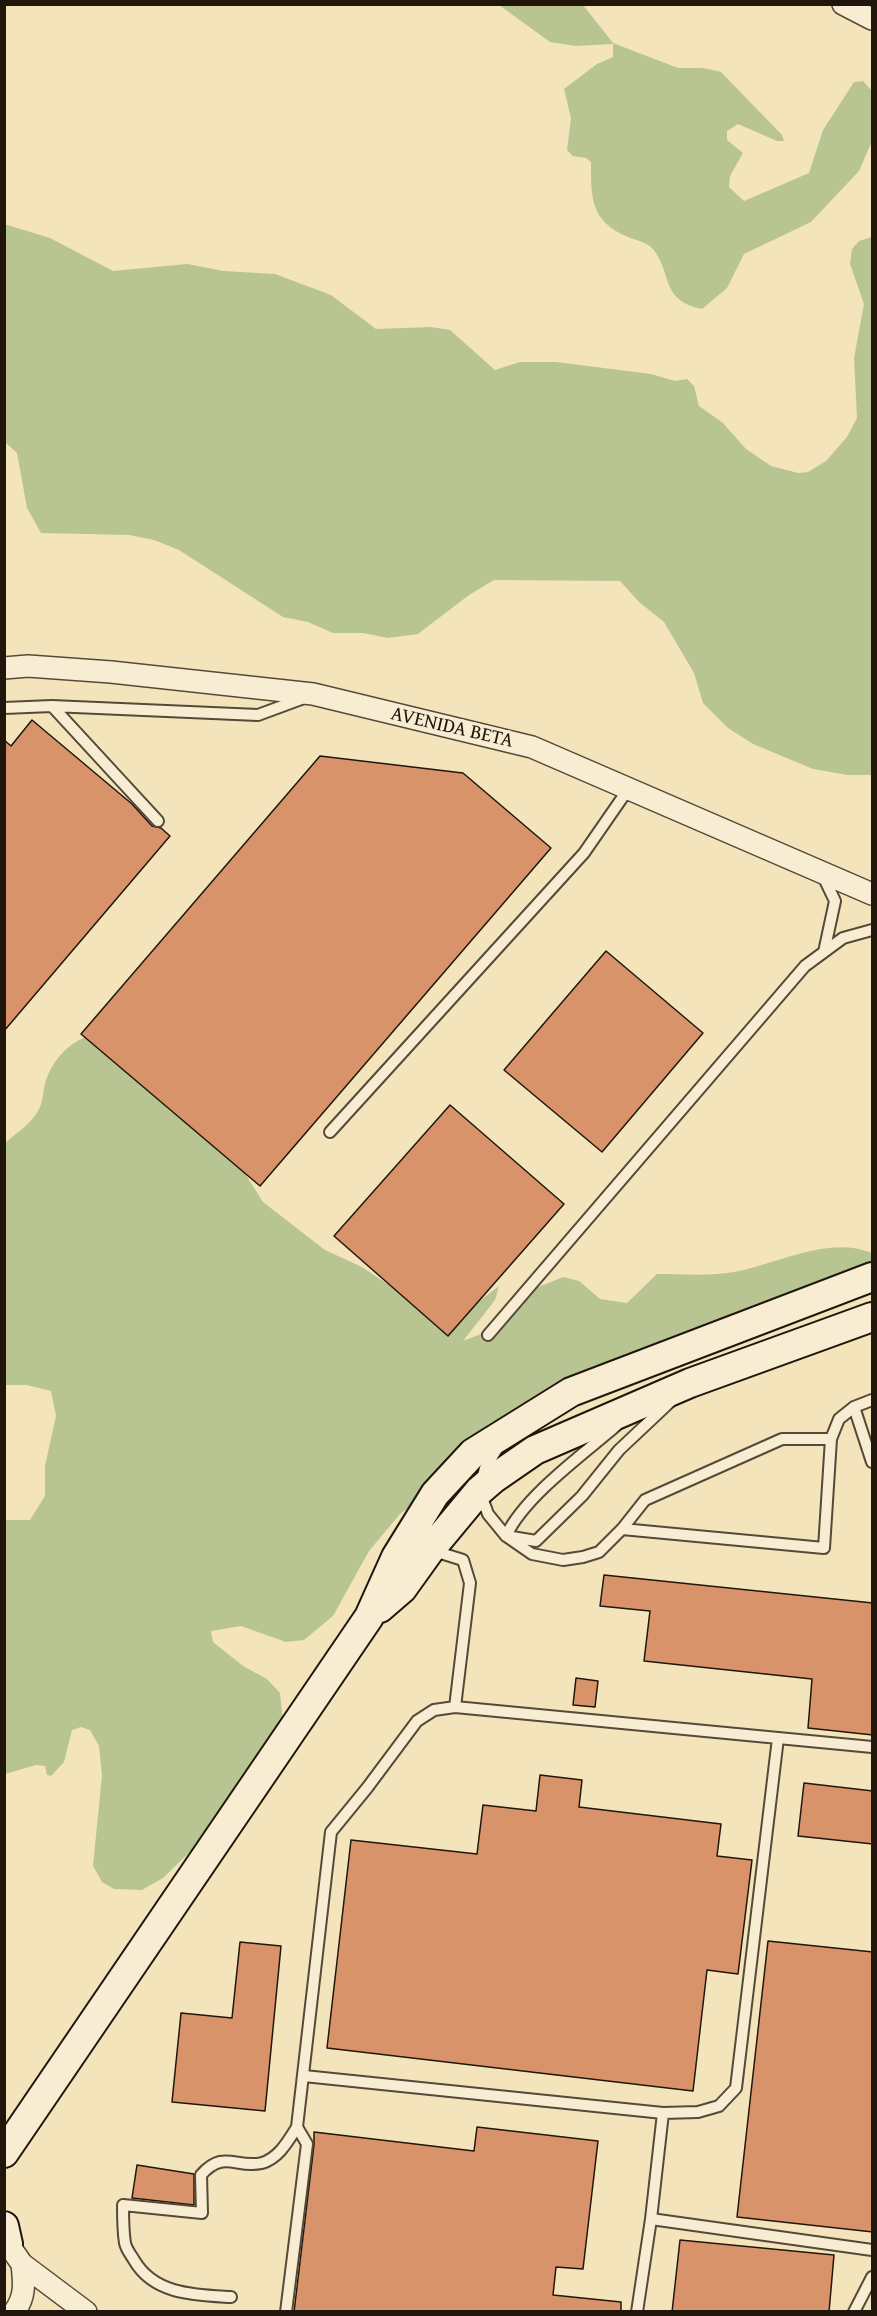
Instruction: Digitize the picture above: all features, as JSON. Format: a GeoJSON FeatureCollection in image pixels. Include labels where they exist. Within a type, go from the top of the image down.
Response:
{"type":"FeatureCollection","features":[{"type":"Feature","properties":{"kind":"main road"},"geometry":{"type":"LineString","coordinates":[[4,2153],[369,1617],[396,1557],[435,1494],[473,1453],[571,1392],[873,1277]]}},
{"type":"Feature","properties":{"kind":"main road"},"geometry":{"type":"LineString","coordinates":[[369,1617],[402,1588],[479,1491],[535,1450],[690,1383],[873,1317]]}},
{"type":"Feature","properties":{"kind":"street"},"geometry":{"type":"LineString","coordinates":[[843,4],[873,19]]}},
{"type":"Feature","properties":{"kind":"street","name":"AVENIDA BETA"},"geometry":{"type":"LineString","coordinates":[[4,668],[28,666],[111,672],[313,694],[532,747],[873,894]]}},
{"type":"Feature","properties":{"kind":"street"},"geometry":{"type":"LineString","coordinates":[[10,2244],[77,2310]]}},
{"type":"Feature","properties":{"kind":"street"},"geometry":{"type":"LineString","coordinates":[[10,2244],[24,2287],[21,2303],[14,2312]]}},
{"type":"Feature","properties":{"kind":"lane"},"geometry":{"type":"LineString","coordinates":[[4,708],[52,706],[258,715],[313,694]]}},
{"type":"Feature","properties":{"kind":"lane"},"geometry":{"type":"LineString","coordinates":[[52,706],[158,821]]}},
{"type":"Feature","properties":{"kind":"lane"},"geometry":{"type":"LineString","coordinates":[[330,1132],[584,853],[629,788]]}},
{"type":"Feature","properties":{"kind":"lane"},"geometry":{"type":"LineString","coordinates":[[820,870],[835,901],[824,952]]}},
{"type":"Feature","properties":{"kind":"lane"},"geometry":{"type":"LineString","coordinates":[[488,1335],[805,966],[843,938],[873,930]]}},
{"type":"Feature","properties":{"kind":"lane"},"geometry":{"type":"LineString","coordinates":[[506,1536],[536,1541],[582,1496],[619,1450],[690,1383]]}},
{"type":"Feature","properties":{"kind":"lane"},"geometry":{"type":"LineString","coordinates":[[622,1529],[824,1548],[831,1439],[839,1419],[854,1407],[873,1400]]}},
{"type":"Feature","properties":{"kind":"lane"},"geometry":{"type":"LineString","coordinates":[[506,1536],[514,1521],[546,1488],[643,1402]]}},
{"type":"Feature","properties":{"kind":"lane"},"geometry":{"type":"LineString","coordinates":[[854,1407],[869,1439],[873,1462]]}},
{"type":"Feature","properties":{"kind":"lane"},"geometry":{"type":"LineString","coordinates":[[537,1413],[495,1450],[484,1468],[479,1491],[488,1514],[506,1536],[532,1554],[563,1560],[599,1552],[622,1529],[645,1500],[782,1439],[831,1439]]}},
{"type":"Feature","properties":{"kind":"lane"},"geometry":{"type":"LineString","coordinates":[[430,1550],[463,1560],[470,1583],[454,1707]]}},
{"type":"Feature","properties":{"kind":"lane"},"geometry":{"type":"LineString","coordinates":[[231,2297],[196,2295],[170,2290],[137,2266],[125,2245],[123,2205],[202,2213],[201,2175],[210,2164],[219,2161],[262,2163],[281,2151],[297,2127],[331,1832],[417,1721],[434,1710],[454,1707],[873,1747]]}},
{"type":"Feature","properties":{"kind":"lane"},"geometry":{"type":"LineString","coordinates":[[304,2076],[663,2113],[698,2112],[719,2106],[736,2088],[778,1738]]}},
{"type":"Feature","properties":{"kind":"lane"},"geometry":{"type":"LineString","coordinates":[[637,2312],[651,2219],[663,2113]]}},
{"type":"Feature","properties":{"kind":"lane"},"geometry":{"type":"LineString","coordinates":[[286,2312],[307,2144],[297,2127]]}},
{"type":"Feature","properties":{"kind":"lane"},"geometry":{"type":"LineString","coordinates":[[651,2219],[873,2250]]}},
{"type":"Feature","properties":{"kind":"lane"},"geometry":{"type":"LineString","coordinates":[[854,2312],[873,2277]]}},
{"type":"Feature","properties":{"kind":"green space"},"geometry":{"type":"Polygon","coordinates":[[[499,5],[583,5],[613,43],[678,68],[703,68],[721,72],[782,135],[784,141],[777,141],[738,124],[727,131],[727,140],[743,153],[730,176],[729,187],[744,201],[809,173],[823,130],[854,82],[863,81],[872,91],[872,141],[859,171],[811,222],[744,254],[727,288],[702,309],[689,305],[673,293],[659,259],[651,247],[606,224],[595,207],[591,187],[591,162],[586,158],[573,156],[567,150],[571,118],[564,89],[597,64],[613,57],[613,44],[576,46],[550,42],[499,5]]]}},
{"type":"Feature","properties":{"kind":"green space"},"geometry":{"type":"Polygon","coordinates":[[[4,224],[50,238],[113,271],[187,264],[224,271],[275,274],[331,295],[376,329],[431,327],[450,330],[495,370],[520,362],[556,362],[651,374],[675,381],[687,379],[694,386],[699,406],[723,423],[746,449],[771,466],[798,473],[808,472],[826,461],[847,437],[857,418],[854,358],[864,304],[850,264],[852,249],[859,241],[872,237],[872,775],[848,775],[813,769],[753,744],[728,728],[703,703],[694,673],[664,622],[639,602],[620,581],[494,580],[469,595],[418,634],[388,638],[363,633],[333,633],[308,622],[283,617],[179,550],[154,540],[129,535],[41,533],[27,508],[17,453],[5,442],[4,224]]]}},
{"type":"Feature","properties":{"kind":"green space"},"geometry":{"type":"Polygon","coordinates":[[[99,1032],[229,1148],[263,1202],[325,1250],[362,1267],[426,1310],[461,1315],[499,1286],[495,1300],[463,1341],[481,1334],[529,1291],[563,1277],[579,1281],[600,1299],[627,1303],[657,1274],[727,1273],[818,1249],[836,1247],[854,1248],[872,1253],[872,1291],[555,1399],[400,1514],[369,1551],[333,1616],[304,1640],[286,1642],[241,1626],[211,1631],[213,1642],[243,1666],[267,1679],[280,1693],[283,1723],[205,1837],[163,1878],[142,1890],[114,1889],[102,1882],[93,1866],[102,1775],[99,1746],[90,1730],[81,1727],[72,1730],[64,1762],[51,1776],[47,1775],[45,1766],[36,1765],[5,1774],[5,1520],[30,1520],[45,1496],[45,1466],[56,1416],[51,1391],[27,1385],[5,1385],[5,1143],[29,1123],[37,1113],[48,1075],[62,1053],[82,1038],[99,1032]]]}},
{"type":"Feature","properties":{"kind":"building"},"geometry":{"type":"Polygon","coordinates":[[[32,720],[132,804],[152,826],[161,828],[170,836],[4,1031],[4,740],[11,746],[32,720]]]}},
{"type":"Feature","properties":{"kind":"building"},"geometry":{"type":"Polygon","coordinates":[[[320,756],[463,773],[551,848],[260,1186],[81,1034],[320,756]]]}},
{"type":"Feature","properties":{"kind":"building"},"geometry":{"type":"Polygon","coordinates":[[[606,951],[703,1033],[602,1152],[504,1070],[606,951]]]}},
{"type":"Feature","properties":{"kind":"building"},"geometry":{"type":"Polygon","coordinates":[[[450,1105],[564,1204],[448,1336],[334,1236],[450,1105]]]}},
{"type":"Feature","properties":{"kind":"building"},"geometry":{"type":"Polygon","coordinates":[[[604,1575],[873,1603],[873,1735],[808,1728],[812,1679],[644,1661],[650,1611],[600,1606],[604,1575]]]}},
{"type":"Feature","properties":{"kind":"building"},"geometry":{"type":"Polygon","coordinates":[[[576,1678],[598,1681],[595,1707],[573,1705],[576,1678]]]}},
{"type":"Feature","properties":{"kind":"building"},"geometry":{"type":"Polygon","coordinates":[[[540,1775],[582,1780],[579,1807],[721,1824],[717,1856],[752,1860],[738,1974],[707,1970],[693,2091],[327,2048],[351,1840],[477,1854],[483,1805],[536,1811],[540,1775]]]}},
{"type":"Feature","properties":{"kind":"building"},"geometry":{"type":"Polygon","coordinates":[[[804,1783],[873,1791],[873,1844],[798,1836],[804,1783]]]}},
{"type":"Feature","properties":{"kind":"building"},"geometry":{"type":"Polygon","coordinates":[[[768,1941],[873,1952],[873,2232],[737,2217],[768,1941]]]}},
{"type":"Feature","properties":{"kind":"building"},"geometry":{"type":"Polygon","coordinates":[[[240,1942],[281,1946],[265,2111],[172,2102],[181,2013],[232,2018],[240,1942]]]}},
{"type":"Feature","properties":{"kind":"building"},"geometry":{"type":"Polygon","coordinates":[[[477,2127],[598,2141],[583,2269],[556,2267],[553,2295],[621,2302],[621,2312],[294,2312],[314,2132],[474,2151],[477,2127]]]}},
{"type":"Feature","properties":{"kind":"building"},"geometry":{"type":"Polygon","coordinates":[[[137,2165],[194,2174],[194,2205],[132,2198],[137,2165]]]}},
{"type":"Feature","properties":{"kind":"building"},"geometry":{"type":"Polygon","coordinates":[[[680,2240],[834,2255],[829,2312],[672,2312],[680,2240]]]}}]}
